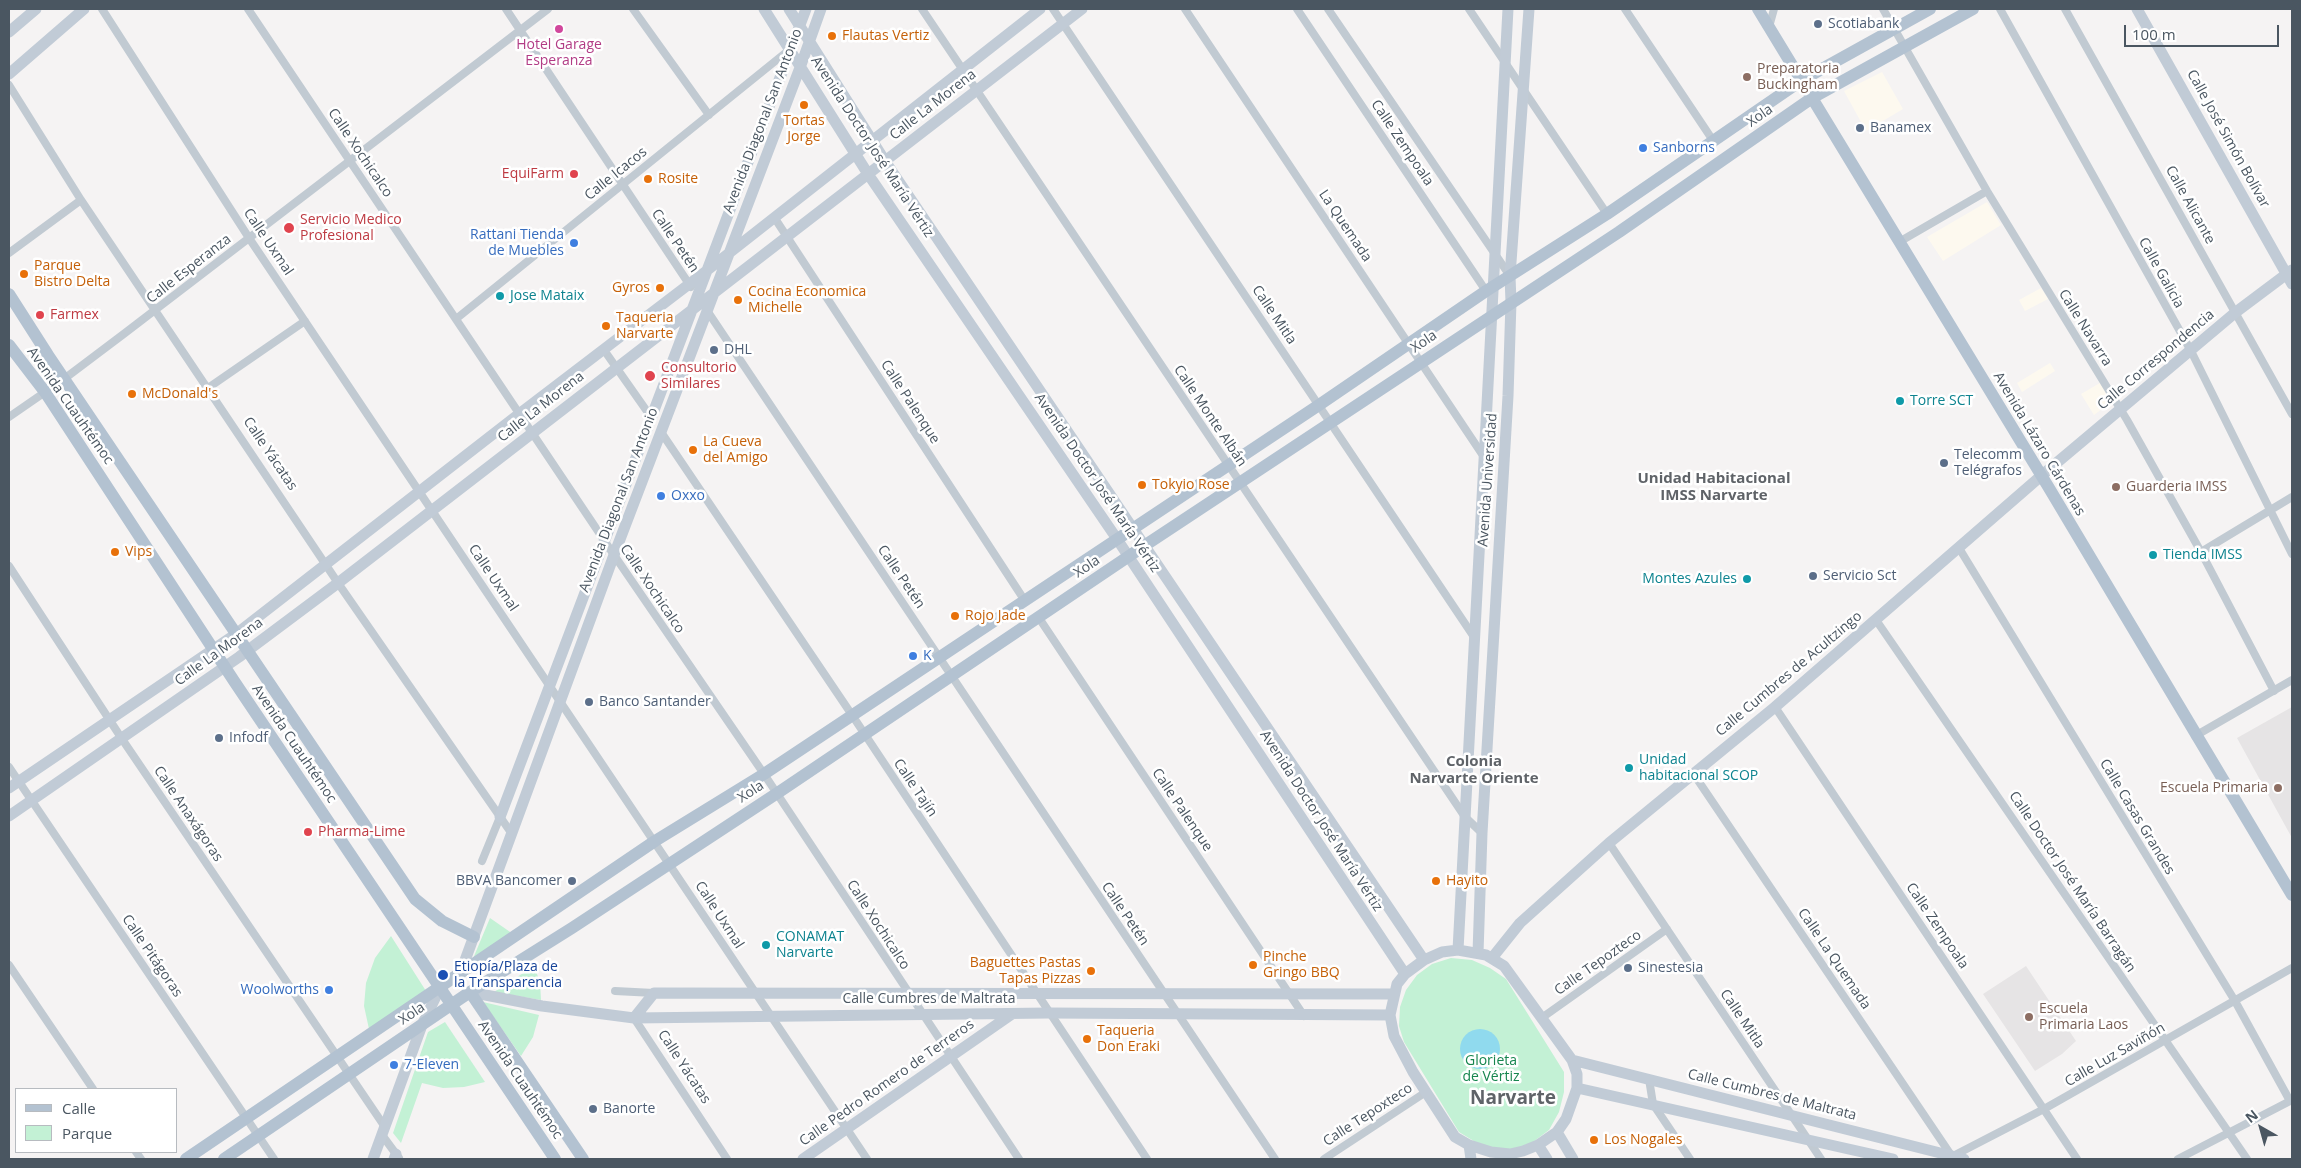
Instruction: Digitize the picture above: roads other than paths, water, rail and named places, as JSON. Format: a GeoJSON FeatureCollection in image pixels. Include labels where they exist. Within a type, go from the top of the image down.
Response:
{"type":"FeatureCollection","features":[{"type":"Feature","properties":{"kind":"main road"},"geometry":{"type":"LineString","coordinates":[[9,32],[36,9]]}},
{"type":"Feature","properties":{"kind":"main road"},"geometry":{"type":"LineString","coordinates":[[65,25],[73,9]]}},
{"type":"Feature","properties":{"kind":"main road"},"geometry":{"type":"LineString","coordinates":[[9,74],[84,9]]}},
{"type":"Feature","properties":{"kind":"main road","name":"Avenida Doctor José María Vértiz"},"geometry":{"type":"LineString","coordinates":[[764,9],[791,49],[868,174],[1117,539],[1404,974]]}},
{"type":"Feature","properties":{"kind":"main road","name":"Avenida Doctor José María Vértiz"},"geometry":{"type":"LineString","coordinates":[[789,9],[885,161],[953,258],[1144,546],[1424,960]]}},
{"type":"Feature","properties":{"kind":"main road","name":"Avenida Diagonal San Antonio"},"geometry":{"type":"LineString","coordinates":[[460,974],[661,432],[702,303],[706,272],[806,9]]}},
{"type":"Feature","properties":{"kind":"main road","name":"Avenida Diagonal San Antonio"},"geometry":{"type":"LineString","coordinates":[[702,303],[714,292],[821,9]]}},
{"type":"Feature","properties":{"kind":"main road","name":"Calle La Morena"},"geometry":{"type":"LineString","coordinates":[[14,785],[236,634],[519,414],[706,272],[855,152],[1040,9]]}},
{"type":"Feature","properties":{"kind":"main road","name":"Calle La Morena"},"geometry":{"type":"LineString","coordinates":[[714,292],[1082,9]]}},
{"type":"Feature","properties":{"kind":"main road","name":"Avenida Universidad"},"geometry":{"type":"LineString","coordinates":[[1458,950],[1491,316],[1490,289],[1495,256],[1508,9]]}},
{"type":"Feature","properties":{"kind":"main road","name":"Avenida Universidad"},"geometry":{"type":"LineString","coordinates":[[1478,953],[1482,833],[1508,396],[1512,302],[1510,276],[1529,9]]}},
{"type":"Feature","properties":{"kind":"main road","name":"Avenida Lázaro Cárdenas"},"geometry":{"type":"LineString","coordinates":[[1758,9],[2292,895]]}},
{"type":"Feature","properties":{"kind":"main road","name":"Xola"},"geometry":{"type":"LineString","coordinates":[[186,1159],[655,841],[764,774],[1025,601],[1490,289],[1607,214],[1802,80],[1930,9]]}},
{"type":"Feature","properties":{"kind":"main road","name":"Xola"},"geometry":{"type":"LineString","coordinates":[[224,1159],[470,992],[572,928],[777,794],[1144,546],[1619,232],[1812,98],[1973,9]]}},
{"type":"Feature","properties":{"kind":"main road","name":"Calle José Simón Bolívar"},"geometry":{"type":"LineString","coordinates":[[2137,9],[2289,272],[2292,284]]}},
{"type":"Feature","properties":{"kind":"main road","name":"Calle Correspondencia"},"geometry":{"type":"LineString","coordinates":[[2041,476],[2191,352],[2236,312],[2289,272]]}},
{"type":"Feature","properties":{"kind":"main road","name":"Avenida Cuauhtémoc"},"geometry":{"type":"LineString","coordinates":[[9,294],[64,379],[415,899],[442,921],[474,937]]}},
{"type":"Feature","properties":{"kind":"main road","name":"Calle La Morena"},"geometry":{"type":"LineString","coordinates":[[9,816],[122,739],[338,583],[702,303]]}},
{"type":"Feature","properties":{"kind":"main road","name":"Avenida Diagonal San Antonio"},"geometry":{"type":"LineString","coordinates":[[500,817],[692,310]]}},
{"type":"Feature","properties":{"kind":"main road","name":"Avenida Cuauhtémoc"},"geometry":{"type":"LineString","coordinates":[[9,345],[45,392],[214,650],[556,1159]]}},
{"type":"Feature","properties":{"kind":"main road"},"geometry":{"type":"LineString","coordinates":[[1487,396],[1508,396]]}},
{"type":"Feature","properties":{"kind":"main road","name":"Calle Cumbres de Acultzingo"},"geometry":{"type":"LineString","coordinates":[[1492,958],[1520,923],[1609,843],[1775,706],[2041,476]]}},
{"type":"Feature","properties":{"kind":"main road"},"geometry":{"type":"LineString","coordinates":[[1470,708],[1489,710]]}},
{"type":"Feature","properties":{"kind":"main road"},"geometry":{"type":"LineString","coordinates":[[1458,950],[1478,953],[1492,958],[1511,974],[1572,1060],[1577,1074],[1577,1088],[1566,1119],[1557,1132],[1538,1145],[1510,1154],[1492,1156],[1455,1136],[1400,1051],[1394,1036],[1390,1015],[1393,994],[1397,984],[1404,974],[1424,960],[1442,952],[1458,950]]}},
{"type":"Feature","properties":{"kind":"main road"},"geometry":{"type":"LineString","coordinates":[[373,1159],[422,1025],[440,988]]}},
{"type":"Feature","properties":{"kind":"main road","name":"Avenida Cuauhtémoc"},"geometry":{"type":"LineString","coordinates":[[470,992],[583,1159]]}},
{"type":"Feature","properties":{"kind":"main road","name":"Calle Cumbres de Maltrata"},"geometry":{"type":"LineString","coordinates":[[470,992],[542,1006],[634,1018],[1049,1013],[1304,1016],[1390,1015]]}},
{"type":"Feature","properties":{"kind":"main road"},"geometry":{"type":"LineString","coordinates":[[634,1018],[654,993]]}},
{"type":"Feature","properties":{"kind":"main road","name":"Calle Cumbres de Maltrata"},"geometry":{"type":"LineString","coordinates":[[654,993],[1393,994]]}},
{"type":"Feature","properties":{"kind":"main road","name":"Calle Pedro Romero de Terreros"},"geometry":{"type":"LineString","coordinates":[[803,1159],[1012,1014]]}},
{"type":"Feature","properties":{"kind":"main road","name":"Calle Cumbres de Maltrata"},"geometry":{"type":"LineString","coordinates":[[1572,1060],[1792,1115],[1951,1158],[1964,1159]]}},
{"type":"Feature","properties":{"kind":"main road"},"geometry":{"type":"LineString","coordinates":[[1577,1088],[1893,1159]]}},
{"type":"Feature","properties":{"kind":"main road"},"geometry":{"type":"LineString","coordinates":[[1557,1132],[1574,1159]]}},
{"type":"Feature","properties":{"kind":"main road"},"geometry":{"type":"LineString","coordinates":[[1469,1145],[1471,1159]]}},
{"type":"Feature","properties":{"kind":"main road"},"geometry":{"type":"LineString","coordinates":[[1538,1145],[1547,1159]]}},
{"type":"Feature","properties":{"kind":"street","name":"Calle Uxmal"},"geometry":{"type":"LineString","coordinates":[[102,9],[249,238],[867,1159]]}},
{"type":"Feature","properties":{"kind":"street","name":"Calle Xochicalco"},"geometry":{"type":"LineString","coordinates":[[248,9],[614,555],[764,774],[1019,1159]]}},
{"type":"Feature","properties":{"kind":"street","name":"Calle Petén"},"geometry":{"type":"LineString","coordinates":[[506,9],[1176,1014],[1275,1159]]}},
{"type":"Feature","properties":{"kind":"street","name":"Calle Esperanza"},"geometry":{"type":"LineString","coordinates":[[9,417],[64,379],[548,9]]}},
{"type":"Feature","properties":{"kind":"street"},"geometry":{"type":"LineString","coordinates":[[634,9],[709,115]]}},
{"type":"Feature","properties":{"kind":"street","name":"Calle Monte Albán"},"geometry":{"type":"LineString","coordinates":[[922,9],[1465,817],[1482,833]]}},
{"type":"Feature","properties":{"kind":"street","name":"Calle Mitla"},"geometry":{"type":"LineString","coordinates":[[1052,9],[1474,636]]}},
{"type":"Feature","properties":{"kind":"street","name":"La Quemada"},"geometry":{"type":"LineString","coordinates":[[1185,9],[1484,457]]}},
{"type":"Feature","properties":{"kind":"street","name":"Calle Zempoala"},"geometry":{"type":"LineString","coordinates":[[1297,9],[1490,289]]}},
{"type":"Feature","properties":{"kind":"street","name":"Calle Zempoala"},"geometry":{"type":"LineString","coordinates":[[1328,9],[1510,276]]}},
{"type":"Feature","properties":{"kind":"street"},"geometry":{"type":"LineString","coordinates":[[1469,9],[1607,214]]}},
{"type":"Feature","properties":{"kind":"street"},"geometry":{"type":"LineString","coordinates":[[1625,9],[1714,142]]}},
{"type":"Feature","properties":{"kind":"street"},"geometry":{"type":"LineString","coordinates":[[1769,27],[1774,9]]}},
{"type":"Feature","properties":{"kind":"street","name":"Calle Navarra"},"geometry":{"type":"LineString","coordinates":[[1883,9],[1987,191],[2121,410],[2201,552],[2274,691]]}},
{"type":"Feature","properties":{"kind":"street","name":"Calle Galicia"},"geometry":{"type":"LineString","coordinates":[[2000,9],[2191,352],[2292,554]]}},
{"type":"Feature","properties":{"kind":"street","name":"Calle Alicante"},"geometry":{"type":"LineString","coordinates":[[2065,9],[2292,414]]}},
{"type":"Feature","properties":{"kind":"street","name":"Calle Icacos"},"geometry":{"type":"LineString","coordinates":[[456,319],[791,49]]}},
{"type":"Feature","properties":{"kind":"street","name":"Calle Yácatas"},"geometry":{"type":"LineString","coordinates":[[9,85],[81,200],[338,583],[512,834]]}},
{"type":"Feature","properties":{"kind":"street"},"geometry":{"type":"LineString","coordinates":[[1899,242],[1987,191]]}},
{"type":"Feature","properties":{"kind":"street"},"geometry":{"type":"LineString","coordinates":[[9,253],[81,200]]}},
{"type":"Feature","properties":{"kind":"street","name":"Calle Palenque"},"geometry":{"type":"LineString","coordinates":[[774,217],[1025,601]]}},
{"type":"Feature","properties":{"kind":"street"},"geometry":{"type":"LineString","coordinates":[[208,388],[305,321]]}},
{"type":"Feature","properties":{"kind":"street"},"geometry":{"type":"LineString","coordinates":[[604,350],[651,417]]}},
{"type":"Feature","properties":{"kind":"street","name":"Calle Tajín"},"geometry":{"type":"LineString","coordinates":[[661,432],[852,715],[1147,1159]]}},
{"type":"Feature","properties":{"kind":"street"},"geometry":{"type":"LineString","coordinates":[[2201,552],[2292,497]]}},
{"type":"Feature","properties":{"kind":"street","name":"Calle Casas Grandes"},"geometry":{"type":"LineString","coordinates":[[1959,548],[2234,1001],[2291,1101]]}},
{"type":"Feature","properties":{"kind":"street","name":"Calle Anaxágoras"},"geometry":{"type":"LineString","coordinates":[[9,566],[122,739],[338,1056],[397,1158]]}},
{"type":"Feature","properties":{"kind":"street","name":"Calle Palenque"},"geometry":{"type":"LineString","coordinates":[[1039,618],[1304,1016]]}},
{"type":"Feature","properties":{"kind":"street","name":"Calle Doctor José María Barragán"},"geometry":{"type":"LineString","coordinates":[[1876,620],[2247,1159]]}},
{"type":"Feature","properties":{"kind":"street"},"geometry":{"type":"LineString","coordinates":[[2196,736],[2292,680]]}},
{"type":"Feature","properties":{"kind":"street","name":"Calle Zempoala"},"geometry":{"type":"LineString","coordinates":[[1775,706],[2077,1159]]}},
{"type":"Feature","properties":{"kind":"street","name":"Calle Pitágoras"},"geometry":{"type":"LineString","coordinates":[[9,767],[14,785],[31,801],[274,1159]]}},
{"type":"Feature","properties":{"kind":"street","name":"Calle La Quemada"},"geometry":{"type":"LineString","coordinates":[[1693,773],[1951,1158]]}},
{"type":"Feature","properties":{"kind":"street","name":"Avenida Diagonal San Antonio"},"geometry":{"type":"LineString","coordinates":[[482,861],[500,817]]}},
{"type":"Feature","properties":{"kind":"street","name":"Calle Mitla"},"geometry":{"type":"LineString","coordinates":[[1609,843],[1821,1159]]}},
{"type":"Feature","properties":{"kind":"street","name":"Calle Tepozteco"},"geometry":{"type":"LineString","coordinates":[[1543,1017],[1667,929]]}},
{"type":"Feature","properties":{"kind":"street"},"geometry":{"type":"LineString","coordinates":[[9,965],[93,1088]]}},
{"type":"Feature","properties":{"kind":"street","name":"Calle Luz Saviñón"},"geometry":{"type":"LineString","coordinates":[[1951,1158],[2044,1109],[2292,968]]}},
{"type":"Feature","properties":{"kind":"street","name":"Calle Cumbres de Maltrata"},"geometry":{"type":"LineString","coordinates":[[616,991],[654,993]]}},
{"type":"Feature","properties":{"kind":"street","name":"Calle Yácatas"},"geometry":{"type":"LineString","coordinates":[[634,1018],[727,1159]]}},
{"type":"Feature","properties":{"kind":"street"},"geometry":{"type":"LineString","coordinates":[[1649,1079],[1653,1104],[1690,1159]]}},
{"type":"Feature","properties":{"kind":"street","name":"Calle Tepoxteco"},"geometry":{"type":"LineString","coordinates":[[1324,1159],[1426,1092]]}},
{"type":"Feature","properties":{"kind":"street"},"geometry":{"type":"LineString","coordinates":[[2178,1159],[2291,1101]]}},
{"type":"Feature","properties":{"kind":"water"},"geometry":{"type":"Polygon","coordinates":[[[1484,1029],[1491,1032],[1497,1038],[1500,1049],[1499,1057],[1491,1066],[1484,1069],[1476,1069],[1469,1066],[1461,1057],[1460,1045],[1463,1038],[1472,1030],[1484,1029]]]}},
{"type":"Feature","properties":{"kind":"place","name":"Scotiabank"},"geometry":{"type":"Point","coordinates":[1818,24]}},
{"type":"Feature","properties":{"kind":"place","name":"Hotel Garage Esperanza"},"geometry":{"type":"Point","coordinates":[559,29]}},
{"type":"Feature","properties":{"kind":"place","name":"Flautas Vertiz"},"geometry":{"type":"Point","coordinates":[832,36]}},
{"type":"Feature","properties":{"kind":"place","name":"Preparatoria Buckingham"},"geometry":{"type":"Point","coordinates":[1747,77]}},
{"type":"Feature","properties":{"kind":"place","name":"Tortas Jorge"},"geometry":{"type":"Point","coordinates":[804,105]}},
{"type":"Feature","properties":{"kind":"place","name":"Banamex"},"geometry":{"type":"Point","coordinates":[1860,128]}},
{"type":"Feature","properties":{"kind":"place","name":"Sanborns"},"geometry":{"type":"Point","coordinates":[1643,148]}},
{"type":"Feature","properties":{"kind":"place","name":"EquiFarm"},"geometry":{"type":"Point","coordinates":[574,174]}},
{"type":"Feature","properties":{"kind":"place","name":"Rosite"},"geometry":{"type":"Point","coordinates":[648,179]}},
{"type":"Feature","properties":{"kind":"place","name":"Servicio Medico Profesional"},"geometry":{"type":"Point","coordinates":[289,228]}},
{"type":"Feature","properties":{"kind":"place","name":"Rattani Tienda de Muebles"},"geometry":{"type":"Point","coordinates":[574,243]}},
{"type":"Feature","properties":{"kind":"place","name":"Parque Bistro Delta"},"geometry":{"type":"Point","coordinates":[24,274]}},
{"type":"Feature","properties":{"kind":"place","name":"Gyros"},"geometry":{"type":"Point","coordinates":[660,288]}},
{"type":"Feature","properties":{"kind":"place","name":"Jose Mataix"},"geometry":{"type":"Point","coordinates":[500,296]}},
{"type":"Feature","properties":{"kind":"place","name":"Cocina Economica Michelle"},"geometry":{"type":"Point","coordinates":[738,300]}},
{"type":"Feature","properties":{"kind":"place","name":"Farmex"},"geometry":{"type":"Point","coordinates":[40,315]}},
{"type":"Feature","properties":{"kind":"place","name":"Taqueria Narvarte"},"geometry":{"type":"Point","coordinates":[606,326]}},
{"type":"Feature","properties":{"kind":"place","name":"DHL"},"geometry":{"type":"Point","coordinates":[714,350]}},
{"type":"Feature","properties":{"kind":"place","name":"Consultorio Similares"},"geometry":{"type":"Point","coordinates":[650,376]}},
{"type":"Feature","properties":{"kind":"place","name":"McDonald's"},"geometry":{"type":"Point","coordinates":[132,394]}},
{"type":"Feature","properties":{"kind":"place","name":"Torre SCT"},"geometry":{"type":"Point","coordinates":[1900,401]}},
{"type":"Feature","properties":{"kind":"place","name":"La Cueva del Amigo"},"geometry":{"type":"Point","coordinates":[693,450]}},
{"type":"Feature","properties":{"kind":"place","name":"Telecomm Telégrafos"},"geometry":{"type":"Point","coordinates":[1944,463]}},
{"type":"Feature","properties":{"kind":"place","name":"Tokyio Rose"},"geometry":{"type":"Point","coordinates":[1142,485]}},
{"type":"Feature","properties":{"kind":"place","name":"Guarderia IMSS"},"geometry":{"type":"Point","coordinates":[2116,487]}},
{"type":"Feature","properties":{"kind":"place","name":"Oxxo"},"geometry":{"type":"Point","coordinates":[661,496]}},
{"type":"Feature","properties":{"kind":"place","name":"Vips"},"geometry":{"type":"Point","coordinates":[115,552]}},
{"type":"Feature","properties":{"kind":"place","name":"Tienda IMSS"},"geometry":{"type":"Point","coordinates":[2153,555]}},
{"type":"Feature","properties":{"kind":"place","name":"Servicio Sct"},"geometry":{"type":"Point","coordinates":[1813,576]}},
{"type":"Feature","properties":{"kind":"place","name":"Montes Azules"},"geometry":{"type":"Point","coordinates":[1747,579]}},
{"type":"Feature","properties":{"kind":"place","name":"Rojo Jade"},"geometry":{"type":"Point","coordinates":[955,616]}},
{"type":"Feature","properties":{"kind":"place","name":"K"},"geometry":{"type":"Point","coordinates":[913,656]}},
{"type":"Feature","properties":{"kind":"place","name":"Banco Santander"},"geometry":{"type":"Point","coordinates":[589,702]}},
{"type":"Feature","properties":{"kind":"place","name":"Infodf"},"geometry":{"type":"Point","coordinates":[219,738]}},
{"type":"Feature","properties":{"kind":"place","name":"Unidad habitacional SCOP"},"geometry":{"type":"Point","coordinates":[1629,768]}},
{"type":"Feature","properties":{"kind":"place","name":"Escuela Primaria"},"geometry":{"type":"Point","coordinates":[2278,788]}},
{"type":"Feature","properties":{"kind":"place","name":"Pharma-Lime"},"geometry":{"type":"Point","coordinates":[308,832]}},
{"type":"Feature","properties":{"kind":"place","name":"BBVA Bancomer"},"geometry":{"type":"Point","coordinates":[572,881]}},
{"type":"Feature","properties":{"kind":"place","name":"Hayito"},"geometry":{"type":"Point","coordinates":[1436,881]}},
{"type":"Feature","properties":{"kind":"place","name":"CONAMAT Narvarte"},"geometry":{"type":"Point","coordinates":[766,945]}},
{"type":"Feature","properties":{"kind":"place","name":"Pinche Gringo BBQ"},"geometry":{"type":"Point","coordinates":[1253,965]}},
{"type":"Feature","properties":{"kind":"place","name":"Sinestesia"},"geometry":{"type":"Point","coordinates":[1628,968]}},
{"type":"Feature","properties":{"kind":"place","name":"Baguettes Pastas Tapas Pizzas"},"geometry":{"type":"Point","coordinates":[1091,971]}},
{"type":"Feature","properties":{"kind":"place","name":"Etiopía/Plaza de la Transparencia"},"geometry":{"type":"Point","coordinates":[443,975]}},
{"type":"Feature","properties":{"kind":"place","name":"Woolworths"},"geometry":{"type":"Point","coordinates":[329,990]}},
{"type":"Feature","properties":{"kind":"place","name":"Escuela Primaria Laos"},"geometry":{"type":"Point","coordinates":[2029,1017]}},
{"type":"Feature","properties":{"kind":"place","name":"Taqueria Don Eraki"},"geometry":{"type":"Point","coordinates":[1087,1039]}},
{"type":"Feature","properties":{"kind":"place","name":"7-Eleven"},"geometry":{"type":"Point","coordinates":[394,1065]}},
{"type":"Feature","properties":{"kind":"place","name":"Banorte"},"geometry":{"type":"Point","coordinates":[593,1109]}},
{"type":"Feature","properties":{"kind":"place","name":"Los Nogales"},"geometry":{"type":"Point","coordinates":[1594,1140]}},
{"type":"Feature","properties":{"kind":"district","name":"Unidad Habitacional IMSS Narvarte"},"geometry":{"type":"Point","coordinates":[1714,488]}},
{"type":"Feature","properties":{"kind":"district","name":"Colonia Narvarte Oriente"},"geometry":{"type":"Point","coordinates":[1474,770]}},
{"type":"Feature","properties":{"kind":"district","name":"Narvarte"},"geometry":{"type":"Point","coordinates":[1513,1099]}},
{"type":"Feature","properties":{"kind":"park label","name":"Glorieta de Vértiz"},"geometry":{"type":"Point","coordinates":[1491,1070]}}]}
